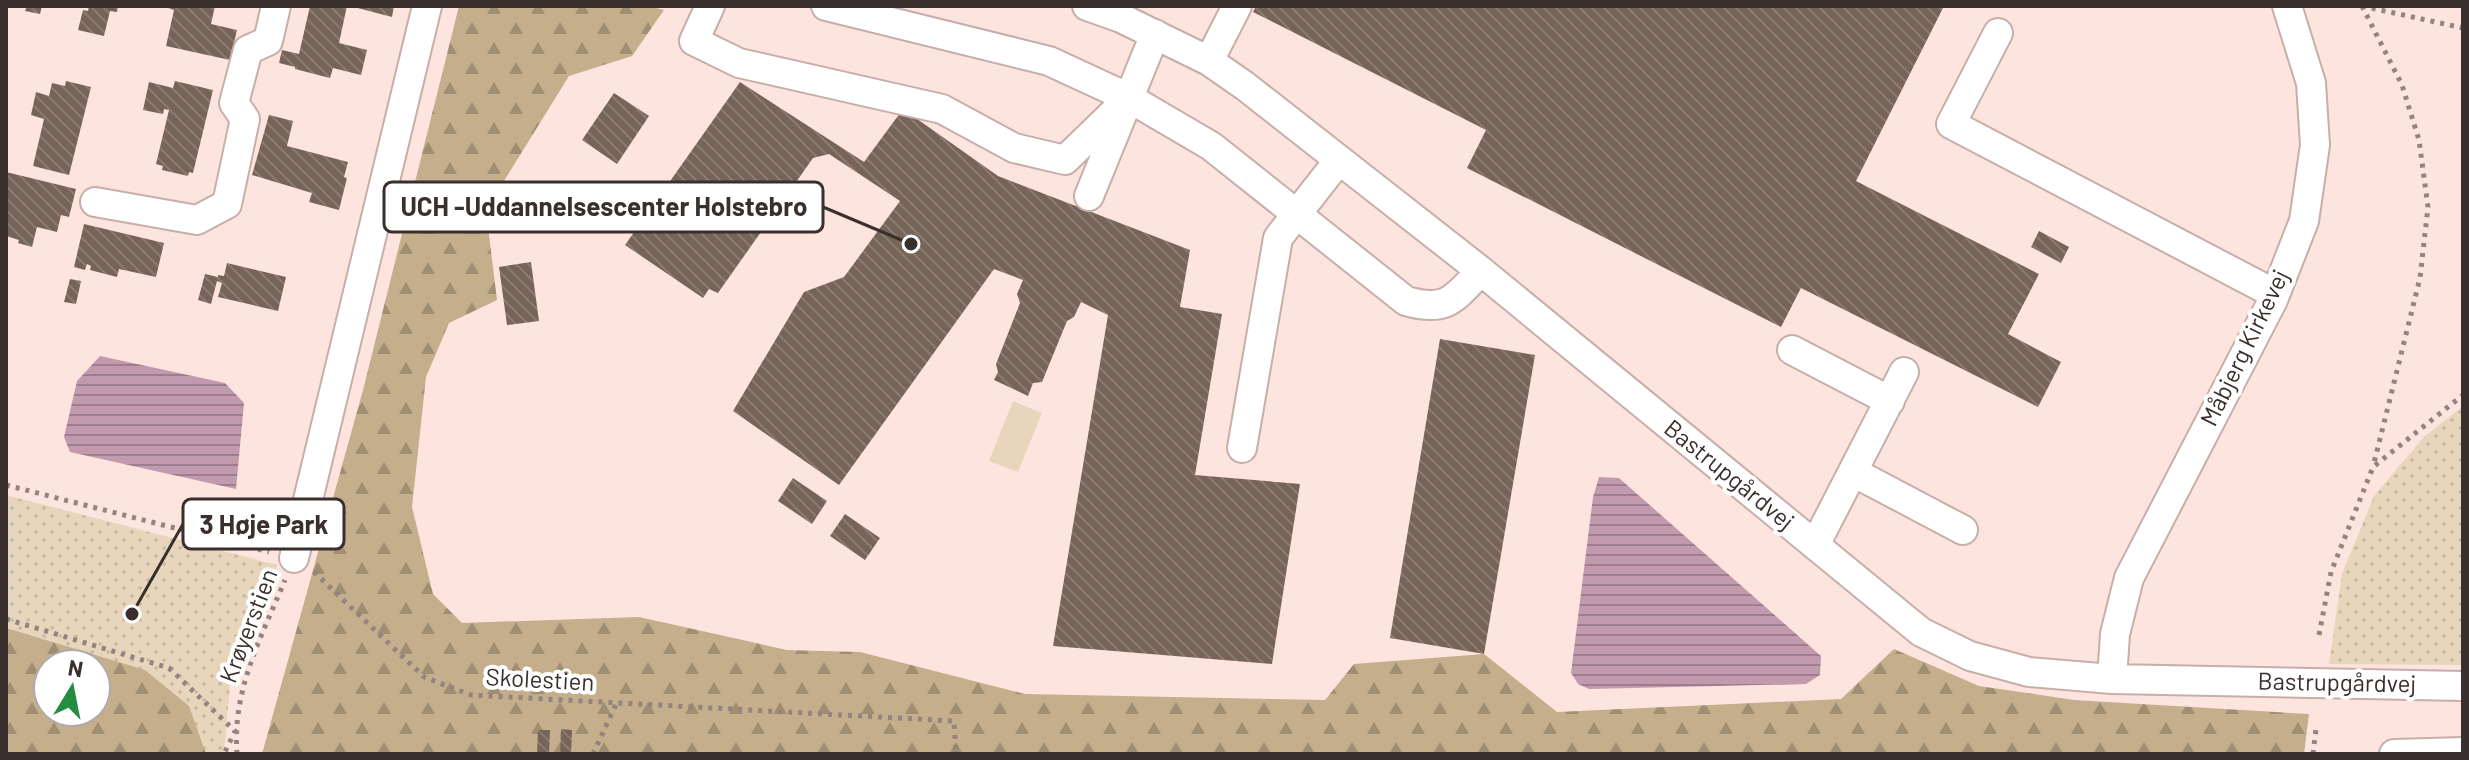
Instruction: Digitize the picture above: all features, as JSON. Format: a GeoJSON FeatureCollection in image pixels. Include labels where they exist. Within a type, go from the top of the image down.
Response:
{"type":"FeatureCollection","features":[{"type":"Feature","properties":{"kind":"street"},"geometry":{"type":"LineString","coordinates":[[95,202],[197,220],[227,204],[245,119],[234,103],[248,50],[268,41],[276,6]]}},
{"type":"Feature","properties":{"kind":"street"},"geometry":{"type":"LineString","coordinates":[[294,558],[427,6]]}},
{"type":"Feature","properties":{"kind":"street"},"geometry":{"type":"LineString","coordinates":[[710,6],[694,41],[739,63],[942,109],[1014,148],[1065,160],[1129,98]]}},
{"type":"Feature","properties":{"kind":"street"},"geometry":{"type":"LineString","coordinates":[[826,6],[1049,61],[1129,98],[1211,146],[1406,301],[1422,306],[1439,306],[1452,300],[1481,271]]}},
{"type":"Feature","properties":{"kind":"street","name":"Bastrupgårdvej"},"geometry":{"type":"LineString","coordinates":[[1087,6],[1155,34],[1209,61],[1481,271],[1921,632],[1970,656],[2029,672],[2112,679],[2463,686]]}},
{"type":"Feature","properties":{"kind":"street"},"geometry":{"type":"LineString","coordinates":[[1209,61],[1237,6]]}},
{"type":"Feature","properties":{"kind":"street","name":"Måbjerg Kirkevej"},"geometry":{"type":"LineString","coordinates":[[2112,679],[2115,634],[2129,578],[2275,294],[2304,221],[2315,145],[2311,83],[2287,6]]}},
{"type":"Feature","properties":{"kind":"street"},"geometry":{"type":"LineString","coordinates":[[1998,33],[1951,124],[2275,294]]}},
{"type":"Feature","properties":{"kind":"street"},"geometry":{"type":"LineString","coordinates":[[1089,196],[1155,34]]}},
{"type":"Feature","properties":{"kind":"street"},"geometry":{"type":"LineString","coordinates":[[1242,448],[1278,238],[1339,160]]}},
{"type":"Feature","properties":{"kind":"street"},"geometry":{"type":"LineString","coordinates":[[1792,350],[1890,401]]}},
{"type":"Feature","properties":{"kind":"street"},"geometry":{"type":"LineString","coordinates":[[1815,545],[1904,372]]}},
{"type":"Feature","properties":{"kind":"street"},"geometry":{"type":"LineString","coordinates":[[1853,472],[1963,530]]}},
{"type":"Feature","properties":{"kind":"street"},"geometry":{"type":"LineString","coordinates":[[2394,754],[2463,752]]}},
{"type":"Feature","properties":{"kind":"path"},"geometry":{"type":"LineString","coordinates":[[2362,6],[2463,28]]}},
{"type":"Feature","properties":{"kind":"path"},"geometry":{"type":"LineString","coordinates":[[2319,635],[2331,572],[2373,467],[2420,278],[2428,207],[2419,140],[2402,85],[2362,6]]}},
{"type":"Feature","properties":{"kind":"path"},"geometry":{"type":"LineString","coordinates":[[2373,467],[2463,395]]}},
{"type":"Feature","properties":{"kind":"path","name":"Skolestien"},"geometry":{"type":"LineString","coordinates":[[6,485],[294,558],[309,567],[424,677],[471,695],[954,721],[956,754]]}},
{"type":"Feature","properties":{"kind":"path","name":"Krøyerstien"},"geometry":{"type":"LineString","coordinates":[[237,754],[235,731],[243,684],[294,558]]}},
{"type":"Feature","properties":{"kind":"path"},"geometry":{"type":"LineString","coordinates":[[6,619],[169,668],[235,731],[224,754]]}},
{"type":"Feature","properties":{"kind":"path"},"geometry":{"type":"LineString","coordinates":[[593,754],[617,702]]}},
{"type":"Feature","properties":{"kind":"path"},"geometry":{"type":"LineString","coordinates":[[2313,754],[2316,729]]}},
{"type":"Feature","properties":{"kind":"shaded area"},"geometry":{"type":"Polygon","coordinates":[[[100,356],[225,383],[244,403],[236,489],[70,452],[64,437],[77,381],[100,356]]]}},
{"type":"Feature","properties":{"kind":"shaded area"},"geometry":{"type":"Polygon","coordinates":[[[1013,401],[1042,413],[1018,472],[989,461],[1013,401]]]}},
{"type":"Feature","properties":{"kind":"shaded area"},"geometry":{"type":"Polygon","coordinates":[[[2463,406],[2463,665],[2329,664],[2342,574],[2374,496],[2424,437],[2463,406]]]}},
{"type":"Feature","properties":{"kind":"shaded area"},"geometry":{"type":"Polygon","coordinates":[[[1599,477],[1619,478],[1821,656],[1820,675],[1806,684],[1589,689],[1578,684],[1571,673],[1593,497],[1599,477]]]}},
{"type":"Feature","properties":{"kind":"shaded area"},"geometry":{"type":"Polygon","coordinates":[[[6,495],[277,565],[230,685],[224,754],[6,754],[6,495]]]}},
{"type":"Feature","properties":{"kind":"green space"},"geometry":{"type":"Polygon","coordinates":[[[459,6],[648,6],[664,10],[632,56],[569,76],[486,210],[497,300],[449,323],[426,377],[412,507],[433,594],[462,623],[639,617],[787,650],[860,652],[1025,694],[1325,700],[1354,664],[1484,654],[1557,712],[1841,699],[1894,649],[1979,686],[2074,700],[2309,714],[2304,754],[262,754],[363,390],[459,6]]]}},
{"type":"Feature","properties":{"kind":"green space"},"geometry":{"type":"Polygon","coordinates":[[[6,628],[72,648],[32,648],[32,728],[112,728],[112,660],[145,670],[189,706],[206,754],[6,754],[6,628]]]}},
{"type":"Feature","properties":{"kind":"building"},"geometry":{"type":"Polygon","coordinates":[[[27,6],[42,6],[40,14],[25,11],[27,6]]]}},
{"type":"Feature","properties":{"kind":"building"},"geometry":{"type":"Polygon","coordinates":[[[89,6],[118,6],[117,12],[110,11],[104,36],[78,30],[83,10],[88,11],[89,6]]]}},
{"type":"Feature","properties":{"kind":"building"},"geometry":{"type":"Polygon","coordinates":[[[163,6],[215,6],[211,24],[237,30],[230,60],[166,46],[174,10],[163,6]]]}},
{"type":"Feature","properties":{"kind":"building"},"geometry":{"type":"Polygon","coordinates":[[[310,6],[347,6],[339,43],[367,50],[361,75],[333,68],[330,78],[279,63],[282,50],[299,54],[310,6]]]}},
{"type":"Feature","properties":{"kind":"building"},"geometry":{"type":"Polygon","coordinates":[[[350,6],[394,6],[392,17],[350,6]]]}},
{"type":"Feature","properties":{"kind":"building"},"geometry":{"type":"Polygon","coordinates":[[[1256,6],[1944,6],[1856,181],[2039,274],[2008,334],[2061,362],[2038,407],[1801,288],[1781,327],[1467,168],[1486,130],[1253,12],[1256,6]]]}},
{"type":"Feature","properties":{"kind":"building"},"geometry":{"type":"Polygon","coordinates":[[[66,81],[91,87],[69,175],[33,166],[44,119],[31,115],[36,92],[49,96],[52,83],[65,86],[66,81]]]}},
{"type":"Feature","properties":{"kind":"building"},"geometry":{"type":"Polygon","coordinates":[[[175,81],[213,90],[193,173],[189,172],[188,176],[162,170],[163,166],[156,164],[169,110],[164,109],[163,114],[143,110],[149,82],[173,88],[175,81]]]}},
{"type":"Feature","properties":{"kind":"building"},"geometry":{"type":"Polygon","coordinates":[[[740,82],[864,162],[903,109],[998,176],[1190,250],[1180,307],[1222,314],[1195,475],[1300,484],[1272,664],[1053,646],[1108,315],[1081,302],[1074,317],[1067,321],[1042,382],[1033,383],[1028,396],[994,380],[998,372],[996,364],[1020,303],[1017,294],[1023,280],[994,269],[839,485],[733,411],[804,292],[844,277],[900,201],[829,154],[813,158],[718,293],[709,289],[703,298],[625,245],[740,82]]]}},
{"type":"Feature","properties":{"kind":"building"},"geometry":{"type":"Polygon","coordinates":[[[614,93],[649,116],[617,164],[582,140],[614,93]]]}},
{"type":"Feature","properties":{"kind":"building"},"geometry":{"type":"Polygon","coordinates":[[[269,115],[293,121],[287,146],[348,162],[339,210],[309,202],[312,193],[252,175],[269,115]]]}},
{"type":"Feature","properties":{"kind":"building"},"geometry":{"type":"Polygon","coordinates":[[[6,172],[76,189],[69,217],[61,215],[57,232],[37,227],[32,247],[6,236],[6,172]]]}},
{"type":"Feature","properties":{"kind":"building"},"geometry":{"type":"Polygon","coordinates":[[[84,224],[164,243],[156,277],[119,269],[117,277],[90,270],[91,266],[87,264],[85,270],[74,267],[84,224]]]}},
{"type":"Feature","properties":{"kind":"building"},"geometry":{"type":"Polygon","coordinates":[[[2039,231],[2069,247],[2061,263],[2031,247],[2039,231]]]}},
{"type":"Feature","properties":{"kind":"building"},"geometry":{"type":"Polygon","coordinates":[[[531,262],[539,321],[507,325],[499,267],[531,262]]]}},
{"type":"Feature","properties":{"kind":"building"},"geometry":{"type":"Polygon","coordinates":[[[227,263],[286,277],[278,311],[218,297],[222,283],[217,281],[211,304],[198,300],[205,274],[224,276],[227,263]]]}},
{"type":"Feature","properties":{"kind":"building"},"geometry":{"type":"Polygon","coordinates":[[[70,279],[81,281],[76,304],[64,302],[70,279]]]}},
{"type":"Feature","properties":{"kind":"building"},"geometry":{"type":"Polygon","coordinates":[[[1440,339],[1535,355],[1484,654],[1390,638],[1440,339]]]}},
{"type":"Feature","properties":{"kind":"building"},"geometry":{"type":"Polygon","coordinates":[[[793,478],[827,501],[812,524],[778,501],[793,478]]]}},
{"type":"Feature","properties":{"kind":"building"},"geometry":{"type":"Polygon","coordinates":[[[845,514],[880,538],[865,560],[830,536],[845,514]]]}},
{"type":"Feature","properties":{"kind":"building"},"geometry":{"type":"Polygon","coordinates":[[[561,729],[572,730],[571,754],[560,754],[561,729]]]}},
{"type":"Feature","properties":{"kind":"building"},"geometry":{"type":"Polygon","coordinates":[[[538,730],[550,730],[549,754],[537,754],[538,730]]]}},
{"type":"Feature","properties":{"kind":"place","name":"UCH -Uddannelsescenter Holstebro"},"geometry":{"type":"Point","coordinates":[911,244]}},
{"type":"Feature","properties":{"kind":"place","name":"3 Høje Park"},"geometry":{"type":"Point","coordinates":[132,614]}}]}
